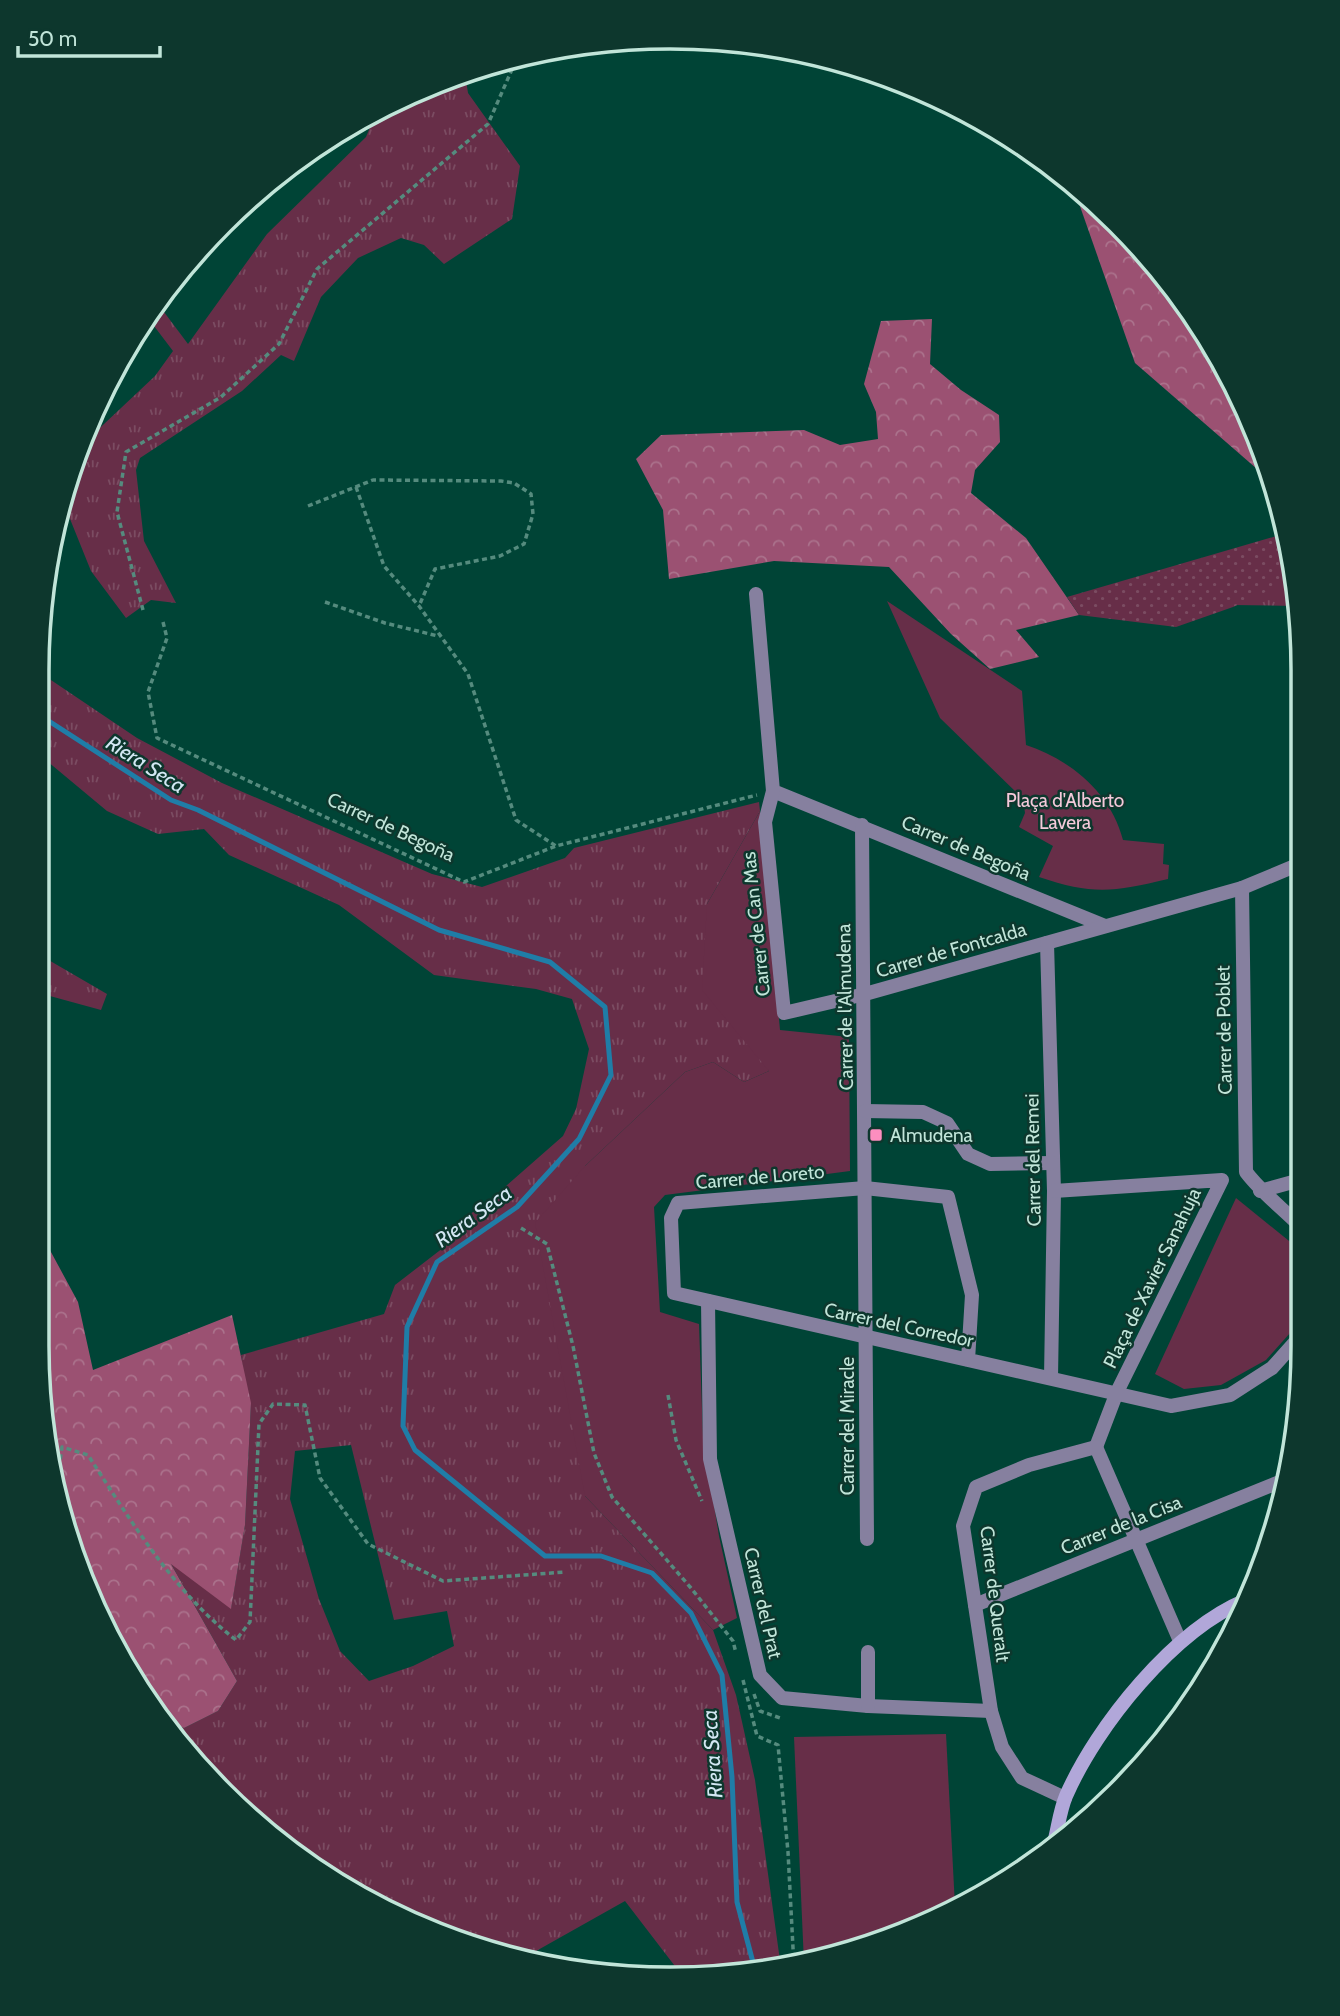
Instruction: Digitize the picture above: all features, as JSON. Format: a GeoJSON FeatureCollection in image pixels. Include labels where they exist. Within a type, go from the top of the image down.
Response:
{"type":"FeatureCollection","features":[{"type":"Feature","properties":{"kind":"street"},"geometry":{"type":"LineString","coordinates":[[755,594],[773,791]]}},
{"type":"Feature","properties":{"kind":"street","name":"Carrer de Begoña"},"geometry":{"type":"LineString","coordinates":[[773,791],[1105,926]]}},
{"type":"Feature","properties":{"kind":"street","name":"Carrer de Can Mas"},"geometry":{"type":"LineString","coordinates":[[773,791],[765,822],[784,1013],[865,994]]}},
{"type":"Feature","properties":{"kind":"street","name":"Carrer de l'Almudena"},"geometry":{"type":"LineString","coordinates":[[862,825],[865,1188]]}},
{"type":"Feature","properties":{"kind":"street"},"geometry":{"type":"LineString","coordinates":[[1047,943],[1242,888],[1291,868]]}},
{"type":"Feature","properties":{"kind":"street","name":"Carrer de Poblet"},"geometry":{"type":"LineString","coordinates":[[1242,888],[1246,1172],[1260,1191]]}},
{"type":"Feature","properties":{"kind":"street","name":"Carrer de Fontcalda"},"geometry":{"type":"LineString","coordinates":[[865,994],[1047,943]]}},
{"type":"Feature","properties":{"kind":"street","name":"Carrer del Remei"},"geometry":{"type":"LineString","coordinates":[[1047,943],[1054,1163],[1051,1378]]}},
{"type":"Feature","properties":{"kind":"street"},"geometry":{"type":"LineString","coordinates":[[865,1111],[923,1112],[947,1123],[968,1154],[990,1164],[1054,1163]]}},
{"type":"Feature","properties":{"kind":"street","name":"Plaça de Xavier Sanahuja"},"geometry":{"type":"LineString","coordinates":[[1054,1191],[1222,1180],[1117,1392],[1096,1447]]}},
{"type":"Feature","properties":{"kind":"street"},"geometry":{"type":"LineString","coordinates":[[1260,1191],[1291,1182]]}},
{"type":"Feature","properties":{"kind":"street","name":"Carrer de Loreto"},"geometry":{"type":"LineString","coordinates":[[674,1293],[671,1218],[678,1203],[865,1188],[948,1197],[972,1295],[968,1360]]}},
{"type":"Feature","properties":{"kind":"street","name":"Carrer del Miracle"},"geometry":{"type":"LineString","coordinates":[[865,1188],[867,1539]]}},
{"type":"Feature","properties":{"kind":"street"},"geometry":{"type":"LineString","coordinates":[[1260,1191],[1273,1198],[1291,1217]]}},
{"type":"Feature","properties":{"kind":"street","name":"Carrer del Corredor"},"geometry":{"type":"LineString","coordinates":[[674,1293],[866,1339],[1117,1392]]}},
{"type":"Feature","properties":{"kind":"street","name":"Carrer del Prat"},"geometry":{"type":"LineString","coordinates":[[708,1301],[710,1459],[760,1675],[782,1698],[868,1706],[991,1711]]}},
{"type":"Feature","properties":{"kind":"street","name":"Plaça de Xavier Sanahuja"},"geometry":{"type":"LineString","coordinates":[[1117,1392],[1171,1406],[1230,1395],[1272,1368],[1291,1347]]}},
{"type":"Feature","properties":{"kind":"street"},"geometry":{"type":"LineString","coordinates":[[1096,1447],[1181,1641]]}},
{"type":"Feature","properties":{"kind":"street","name":"Carrer de Queralt"},"geometry":{"type":"LineString","coordinates":[[1065,1798],[1022,1777],[1002,1746],[991,1711],[963,1526],[976,1487],[1029,1465],[1096,1447]]}},
{"type":"Feature","properties":{"kind":"street","name":"Carrer de la Cisa"},"geometry":{"type":"LineString","coordinates":[[975,1605],[1275,1484]]}},
{"type":"Feature","properties":{"kind":"street"},"geometry":{"type":"LineString","coordinates":[[1057,1832],[1065,1798],[1109,1721],[1181,1641],[1234,1605]]}},
{"type":"Feature","properties":{"kind":"street"},"geometry":{"type":"LineString","coordinates":[[868,1653],[868,1706]]}},
{"type":"Feature","properties":{"kind":"path"},"geometry":{"type":"LineString","coordinates":[[143,610],[117,512],[125,453],[221,397],[279,344],[317,269],[488,124],[512,69]]}},
{"type":"Feature","properties":{"kind":"path"},"geometry":{"type":"LineString","coordinates":[[308,506],[373,480],[501,481],[514,483],[531,494],[533,514],[524,544],[500,556],[435,569],[419,606]]}},
{"type":"Feature","properties":{"kind":"path"},"geometry":{"type":"LineString","coordinates":[[356,487],[384,566],[419,606],[468,674],[516,820],[556,846]]}},
{"type":"Feature","properties":{"kind":"path"},"geometry":{"type":"LineString","coordinates":[[325,602],[385,623],[440,637]]}},
{"type":"Feature","properties":{"kind":"path","name":"Carrer de Begoña"},"geometry":{"type":"LineString","coordinates":[[163,622],[167,638],[148,692],[157,738],[464,882],[556,846],[773,791]]}},
{"type":"Feature","properties":{"kind":"path"},"geometry":{"type":"LineString","coordinates":[[521,1228],[547,1244],[573,1346],[594,1453],[612,1497],[691,1588],[733,1642],[737,1655]]}},
{"type":"Feature","properties":{"kind":"path"},"geometry":{"type":"LineString","coordinates":[[60,1461],[62,1447],[88,1455],[147,1546],[210,1620],[236,1640],[250,1622],[259,1424],[272,1404],[306,1405],[320,1478],[368,1544],[443,1581],[565,1572]]}},
{"type":"Feature","properties":{"kind":"path"},"geometry":{"type":"LineString","coordinates":[[740,1668],[757,1736],[778,1745],[788,1852],[793,1954]]}},
{"type":"Feature","properties":{"kind":"green space"},"geometry":{"type":"Polygon","coordinates":[[[466,83],[468,93],[520,166],[512,219],[444,264],[424,245],[401,238],[358,258],[321,297],[294,361],[281,355],[242,391],[140,458],[136,470],[144,541],[176,603],[151,600],[126,618],[91,571],[69,515],[96,431],[155,376],[173,351],[154,326],[164,311],[188,344],[267,234],[366,137],[370,126],[395,113],[466,83]]]}},
{"type":"Feature","properties":{"kind":"green space"},"geometry":{"type":"Polygon","coordinates":[[[1079,203],[1137,261],[1186,325],[1227,395],[1258,470],[1135,363],[1079,203]]]}},
{"type":"Feature","properties":{"kind":"green space"},"geometry":{"type":"Polygon","coordinates":[[[932,319],[930,364],[961,390],[999,415],[1000,442],[975,470],[971,493],[1026,538],[1079,615],[1016,630],[1039,657],[990,669],[951,634],[889,567],[774,561],[669,579],[663,510],[636,459],[661,435],[804,430],[840,445],[878,439],[876,412],[864,384],[881,321],[932,319]]]}},
{"type":"Feature","properties":{"kind":"green space"},"geometry":{"type":"Polygon","coordinates":[[[1276,536],[1285,583],[1233,607],[1176,627],[1079,615],[1067,597],[1276,536]]]}},
{"type":"Feature","properties":{"kind":"green space"},"geometry":{"type":"Polygon","coordinates":[[[1285,582],[1288,606],[1233,605],[1285,582]]]}},
{"type":"Feature","properties":{"kind":"green space","name":"Plaça d'Alberto Lavera"},"geometry":{"type":"Polygon","coordinates":[[[887,601],[1022,691],[1026,745],[1043,751],[1087,780],[1109,807],[1123,840],[1164,844],[1163,864],[1169,865],[1168,879],[1103,890],[1074,887],[1039,877],[1053,846],[1019,827],[1025,813],[1023,799],[940,718],[887,601]]]}},
{"type":"Feature","properties":{"kind":"green space"},"geometry":{"type":"Polygon","coordinates":[[[49,679],[137,738],[222,783],[432,874],[482,887],[565,858],[574,848],[759,802],[760,811],[707,904],[769,1071],[744,1082],[713,1062],[685,1072],[585,1166],[585,1496],[713,1630],[736,1695],[755,1780],[779,1957],[711,1966],[676,1967],[625,1901],[535,1952],[470,1934],[432,1920],[359,1884],[292,1839],[231,1785],[178,1726],[184,1728],[218,1711],[237,1681],[170,1562],[231,1608],[245,1525],[251,1403],[247,1400],[241,1355],[384,1314],[395,1285],[452,1241],[449,1229],[490,1200],[563,1136],[576,1109],[589,1049],[572,999],[536,989],[434,975],[339,905],[229,855],[204,829],[158,834],[107,811],[49,763],[49,679]],[[351,1445],[295,1451],[290,1499],[319,1599],[340,1651],[369,1681],[413,1666],[454,1646],[447,1611],[394,1620],[351,1445]]]}},
{"type":"Feature","properties":{"kind":"green space"},"geometry":{"type":"Polygon","coordinates":[[[760,811],[780,1030],[849,1037],[850,1171],[665,1195],[654,1207],[660,1312],[699,1324],[703,1437],[719,1536],[737,1618],[713,1630],[585,1496],[535,1223],[585,1166],[685,1072],[713,1062],[744,1082],[769,1071],[702,990],[707,904],[760,811]]]}},
{"type":"Feature","properties":{"kind":"green space"},"geometry":{"type":"Polygon","coordinates":[[[49,960],[107,994],[101,1010],[49,996],[49,960]]]}},
{"type":"Feature","properties":{"kind":"green space"},"geometry":{"type":"Polygon","coordinates":[[[1236,1198],[1291,1243],[1291,1332],[1266,1360],[1221,1385],[1184,1389],[1155,1374],[1236,1198]]]}},
{"type":"Feature","properties":{"kind":"green space"},"geometry":{"type":"Polygon","coordinates":[[[49,1248],[78,1302],[93,1370],[232,1315],[251,1403],[245,1525],[231,1609],[171,1564],[237,1681],[218,1711],[184,1728],[177,1724],[154,1691],[113,1621],[96,1584],[70,1507],[54,1427],[50,1387],[49,1248]]]}},
{"type":"Feature","properties":{"kind":"green space"},"geometry":{"type":"Polygon","coordinates":[[[946,1734],[955,1898],[870,1934],[804,1952],[794,1737],[946,1734]]]}},
{"type":"Feature","properties":{"kind":"waterway","name":"Riera Seca"},"geometry":{"type":"LineString","coordinates":[[49,721],[171,800],[198,810],[439,930],[550,962],[605,1007],[611,1075],[579,1139],[517,1207],[437,1262],[407,1327],[403,1426],[415,1450],[545,1556],[601,1556],[652,1573],[691,1613],[722,1675],[732,1777],[737,1902],[753,1962]]}},
{"type":"Feature","properties":{"kind":"place","name":"Almudena"},"geometry":{"type":"Point","coordinates":[876,1135]}}]}
